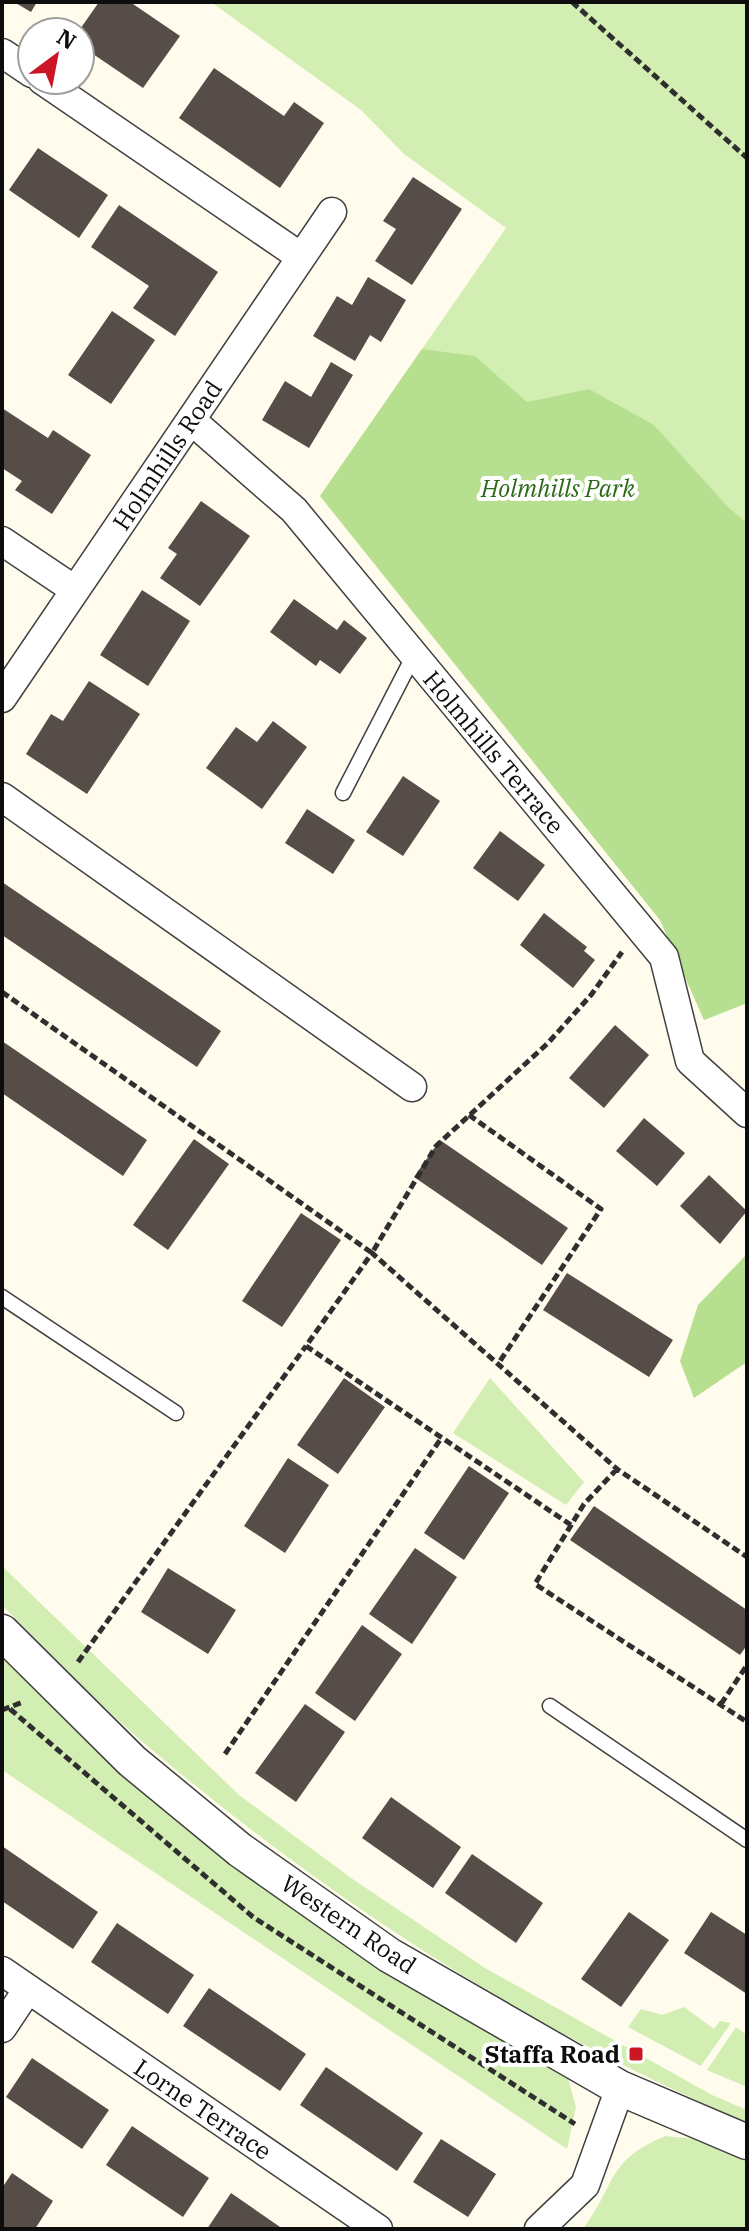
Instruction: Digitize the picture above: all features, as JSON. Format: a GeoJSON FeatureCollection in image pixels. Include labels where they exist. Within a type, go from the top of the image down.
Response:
{"type":"FeatureCollection","features":[{"type":"Feature","properties":{"kind":"street"},"geometry":{"type":"LineString","coordinates":[[65,96],[301,257]]}},
{"type":"Feature","properties":{"kind":"street","name":"Holmhills Road"},"geometry":{"type":"LineString","coordinates":[[2,698],[332,212]]}},
{"type":"Feature","properties":{"kind":"street","name":"Holmhills Terrace"},"geometry":{"type":"LineString","coordinates":[[191,420],[294,510],[664,957],[690,1061],[747,1113]]}},
{"type":"Feature","properties":{"kind":"street"},"geometry":{"type":"LineString","coordinates":[[2,541],[75,590]]}},
{"type":"Feature","properties":{"kind":"street"},"geometry":{"type":"LineString","coordinates":[[2,797],[412,1087]]}},
{"type":"Feature","properties":{"kind":"street","name":"Western Road"},"geometry":{"type":"LineString","coordinates":[[2,1632],[132,1761],[240,1850],[389,1955],[620,2088],[747,2142]]}},
{"type":"Feature","properties":{"kind":"street","name":"Lorne Terrace"},"geometry":{"type":"LineString","coordinates":[[2,1971],[378,2229]]}},
{"type":"Feature","properties":{"kind":"street"},"geometry":{"type":"LineString","coordinates":[[2,2028],[28,1989]]}},
{"type":"Feature","properties":{"kind":"street"},"geometry":{"type":"LineString","coordinates":[[539,2229],[585,2185],[620,2088]]}},
{"type":"Feature","properties":{"kind":"lane"},"geometry":{"type":"LineString","coordinates":[[343,793],[414,655]]}},
{"type":"Feature","properties":{"kind":"lane"},"geometry":{"type":"LineString","coordinates":[[2,1297],[176,1413]]}},
{"type":"Feature","properties":{"kind":"lane"},"geometry":{"type":"LineString","coordinates":[[550,1706],[747,1840]]}},
{"type":"Feature","properties":{"kind":"path"},"geometry":{"type":"LineString","coordinates":[[572,2],[747,158]]}},
{"type":"Feature","properties":{"kind":"path"},"geometry":{"type":"LineString","coordinates":[[59,1689],[372,1253],[436,1146],[548,1043],[591,995],[640,928]]}},
{"type":"Feature","properties":{"kind":"path"},"geometry":{"type":"LineString","coordinates":[[2,992],[372,1253],[617,1469],[747,1557]]}},
{"type":"Feature","properties":{"kind":"path"},"geometry":{"type":"LineString","coordinates":[[469,1115],[601,1209],[498,1364]]}},
{"type":"Feature","properties":{"kind":"path"},"geometry":{"type":"LineString","coordinates":[[306,1346],[440,1440],[571,1525]]}},
{"type":"Feature","properties":{"kind":"path"},"geometry":{"type":"LineString","coordinates":[[225,1754],[440,1440]]}},
{"type":"Feature","properties":{"kind":"path"},"geometry":{"type":"LineString","coordinates":[[617,1469],[584,1504],[535,1584],[747,1722]]}},
{"type":"Feature","properties":{"kind":"path"},"geometry":{"type":"LineString","coordinates":[[721,1705],[747,1665]]}},
{"type":"Feature","properties":{"kind":"green space","name":"Holmhills Park"},"geometry":{"type":"Polygon","coordinates":[[[211,2],[747,2],[747,1003],[704,1020],[660,920],[320,496],[506,228],[404,154],[361,110],[211,2]]]}},
{"type":"Feature","properties":{"kind":"green space"},"geometry":{"type":"Polygon","coordinates":[[[422,349],[475,356],[527,402],[589,389],[654,425],[728,507],[747,523],[747,1003],[704,1020],[660,920],[320,496],[422,349]]]}},
{"type":"Feature","properties":{"kind":"green space"},"geometry":{"type":"Polygon","coordinates":[[[747,1254],[747,1362],[694,1398],[680,1361],[698,1305],[747,1254]]]}},
{"type":"Feature","properties":{"kind":"green space"},"geometry":{"type":"Polygon","coordinates":[[[490,1378],[584,1482],[566,1505],[453,1433],[490,1378]]]}},
{"type":"Feature","properties":{"kind":"green space"},"geometry":{"type":"Polygon","coordinates":[[[2,1566],[239,1795],[351,1878],[485,1968],[712,2095],[747,2110],[747,2122],[665,2086],[508,2002],[431,1956],[284,1855],[126,1728],[2,1605],[2,1566]]]}},
{"type":"Feature","properties":{"kind":"green space"},"geometry":{"type":"Polygon","coordinates":[[[2,1649],[149,1786],[564,2064],[576,2107],[567,2149],[2,1770],[2,1649]]]}},
{"type":"Feature","properties":{"kind":"green space"},"geometry":{"type":"Polygon","coordinates":[[[684,2007],[714,2029],[720,2021],[731,2023],[701,2066],[628,2027],[641,2009],[662,2015],[684,2007]]]}},
{"type":"Feature","properties":{"kind":"green space"},"geometry":{"type":"Polygon","coordinates":[[[736,2027],[747,2035],[747,2087],[707,2070],[736,2027]]]}},
{"type":"Feature","properties":{"kind":"green space"},"geometry":{"type":"Polygon","coordinates":[[[665,2136],[707,2140],[747,2160],[747,2229],[583,2229],[622,2164],[665,2136]]]}},
{"type":"Feature","properties":{"kind":"building"},"geometry":{"type":"Polygon","coordinates":[[[14,2],[37,2],[31,12],[14,2]]]}},
{"type":"Feature","properties":{"kind":"building"},"geometry":{"type":"Polygon","coordinates":[[[99,2],[130,2],[180,36],[143,88],[96,56],[96,16],[89,16],[99,2]]]}},
{"type":"Feature","properties":{"kind":"building"},"geometry":{"type":"Polygon","coordinates":[[[214,68],[284,116],[294,102],[324,123],[280,188],[179,118],[214,68]]]}},
{"type":"Feature","properties":{"kind":"building"},"geometry":{"type":"Polygon","coordinates":[[[38,148],[108,195],[79,238],[9,190],[38,148]]]}},
{"type":"Feature","properties":{"kind":"building"},"geometry":{"type":"Polygon","coordinates":[[[413,177],[462,209],[412,285],[375,261],[396,229],[383,221],[413,177]]]}},
{"type":"Feature","properties":{"kind":"building"},"geometry":{"type":"Polygon","coordinates":[[[119,205],[218,272],[175,336],[133,308],[149,286],[91,247],[119,205]]]}},
{"type":"Feature","properties":{"kind":"building"},"geometry":{"type":"Polygon","coordinates":[[[368,277],[406,300],[381,342],[370,335],[355,361],[313,336],[337,296],[352,305],[368,277]]]}},
{"type":"Feature","properties":{"kind":"building"},"geometry":{"type":"Polygon","coordinates":[[[112,311],[155,340],[111,404],[68,375],[112,311]]]}},
{"type":"Feature","properties":{"kind":"building"},"geometry":{"type":"Polygon","coordinates":[[[331,362],[353,375],[309,448],[262,420],[285,381],[311,397],[331,362]]]}},
{"type":"Feature","properties":{"kind":"building"},"geometry":{"type":"Polygon","coordinates":[[[2,408],[48,438],[53,430],[91,455],[52,514],[15,490],[22,481],[2,468],[2,408]]]}},
{"type":"Feature","properties":{"kind":"building"},"geometry":{"type":"Polygon","coordinates":[[[201,501],[250,536],[200,606],[160,578],[177,554],[168,548],[201,501]]]}},
{"type":"Feature","properties":{"kind":"building"},"geometry":{"type":"Polygon","coordinates":[[[142,590],[190,621],[148,686],[100,655],[142,590]]]}},
{"type":"Feature","properties":{"kind":"building"},"geometry":{"type":"Polygon","coordinates":[[[294,599],[337,630],[344,620],[367,638],[340,674],[320,660],[316,666],[270,632],[294,599]]]}},
{"type":"Feature","properties":{"kind":"building"},"geometry":{"type":"Polygon","coordinates":[[[89,681],[140,714],[87,794],[26,754],[51,714],[63,721],[89,681]]]}},
{"type":"Feature","properties":{"kind":"building"},"geometry":{"type":"Polygon","coordinates":[[[273,721],[307,747],[262,809],[206,768],[236,727],[257,742],[273,721]]]}},
{"type":"Feature","properties":{"kind":"building"},"geometry":{"type":"Polygon","coordinates":[[[403,776],[440,801],[403,856],[366,832],[403,776]]]}},
{"type":"Feature","properties":{"kind":"building"},"geometry":{"type":"Polygon","coordinates":[[[307,809],[355,840],[333,874],[285,843],[307,809]]]}},
{"type":"Feature","properties":{"kind":"building"},"geometry":{"type":"Polygon","coordinates":[[[500,831],[545,865],[518,901],[473,868],[500,831]]]}},
{"type":"Feature","properties":{"kind":"building"},"geometry":{"type":"Polygon","coordinates":[[[2,882],[221,1031],[197,1067],[2,935],[2,882]]]}},
{"type":"Feature","properties":{"kind":"building"},"geometry":{"type":"Polygon","coordinates":[[[544,913],[587,947],[584,951],[595,960],[573,988],[520,945],[544,913]]]}},
{"type":"Feature","properties":{"kind":"building"},"geometry":{"type":"Polygon","coordinates":[[[615,1025],[649,1055],[604,1108],[569,1078],[615,1025]]]}},
{"type":"Feature","properties":{"kind":"building"},"geometry":{"type":"Polygon","coordinates":[[[2,1041],[147,1140],[123,1176],[2,1093],[2,1041]]]}},
{"type":"Feature","properties":{"kind":"building"},"geometry":{"type":"Polygon","coordinates":[[[644,1118],[685,1153],[657,1186],[616,1151],[644,1118]]]}},
{"type":"Feature","properties":{"kind":"building"},"geometry":{"type":"Polygon","coordinates":[[[194,1139],[229,1164],[168,1250],[133,1225],[194,1139]]]}},
{"type":"Feature","properties":{"kind":"building"},"geometry":{"type":"Polygon","coordinates":[[[440,1140],[568,1228],[542,1265],[414,1177],[440,1140]]]}},
{"type":"Feature","properties":{"kind":"building"},"geometry":{"type":"Polygon","coordinates":[[[709,1175],[747,1211],[720,1244],[680,1206],[709,1175]]]}},
{"type":"Feature","properties":{"kind":"building"},"geometry":{"type":"Polygon","coordinates":[[[301,1213],[341,1240],[282,1327],[242,1301],[301,1213]]]}},
{"type":"Feature","properties":{"kind":"building"},"geometry":{"type":"Polygon","coordinates":[[[567,1273],[673,1340],[649,1377],[543,1310],[567,1273]]]}},
{"type":"Feature","properties":{"kind":"building"},"geometry":{"type":"Polygon","coordinates":[[[344,1378],[385,1407],[338,1474],[297,1445],[344,1378]]]}},
{"type":"Feature","properties":{"kind":"building"},"geometry":{"type":"Polygon","coordinates":[[[288,1458],[329,1485],[285,1553],[244,1526],[288,1458]]]}},
{"type":"Feature","properties":{"kind":"building"},"geometry":{"type":"Polygon","coordinates":[[[469,1466],[509,1493],[464,1560],[424,1533],[469,1466]]]}},
{"type":"Feature","properties":{"kind":"building"},"geometry":{"type":"Polygon","coordinates":[[[594,1506],[747,1610],[747,1645],[740,1655],[570,1540],[594,1506]]]}},
{"type":"Feature","properties":{"kind":"building"},"geometry":{"type":"Polygon","coordinates":[[[415,1548],[457,1577],[412,1644],[369,1614],[415,1548]]]}},
{"type":"Feature","properties":{"kind":"building"},"geometry":{"type":"Polygon","coordinates":[[[168,1568],[236,1610],[208,1654],[141,1612],[168,1568]]]}},
{"type":"Feature","properties":{"kind":"building"},"geometry":{"type":"Polygon","coordinates":[[[362,1625],[402,1654],[355,1721],[315,1693],[362,1625]]]}},
{"type":"Feature","properties":{"kind":"building"},"geometry":{"type":"Polygon","coordinates":[[[305,1704],[345,1732],[296,1802],[255,1773],[305,1704]]]}},
{"type":"Feature","properties":{"kind":"building"},"geometry":{"type":"Polygon","coordinates":[[[391,1797],[461,1847],[433,1888],[362,1838],[391,1797]]]}},
{"type":"Feature","properties":{"kind":"building"},"geometry":{"type":"Polygon","coordinates":[[[2,1846],[98,1912],[73,1949],[2,1901],[2,1846]]]}},
{"type":"Feature","properties":{"kind":"building"},"geometry":{"type":"Polygon","coordinates":[[[472,1854],[543,1903],[516,1943],[445,1893],[472,1854]]]}},
{"type":"Feature","properties":{"kind":"building"},"geometry":{"type":"Polygon","coordinates":[[[629,1912],[669,1940],[621,2007],[581,1979],[629,1912]]]}},
{"type":"Feature","properties":{"kind":"building"},"geometry":{"type":"Polygon","coordinates":[[[711,1912],[747,1935],[747,1994],[684,1953],[711,1912]]]}},
{"type":"Feature","properties":{"kind":"building"},"geometry":{"type":"Polygon","coordinates":[[[117,1923],[194,1975],[168,2014],[91,1962],[117,1923]]]}},
{"type":"Feature","properties":{"kind":"building"},"geometry":{"type":"Polygon","coordinates":[[[209,1988],[306,2054],[280,2091],[183,2026],[209,1988]]]}},
{"type":"Feature","properties":{"kind":"building"},"geometry":{"type":"Polygon","coordinates":[[[32,2058],[109,2110],[82,2149],[6,2097],[32,2058]]]}},
{"type":"Feature","properties":{"kind":"building"},"geometry":{"type":"Polygon","coordinates":[[[326,2067],[423,2133],[397,2171],[300,2105],[326,2067]]]}},
{"type":"Feature","properties":{"kind":"building"},"geometry":{"type":"Polygon","coordinates":[[[132,2126],[209,2178],[183,2217],[106,2165],[132,2126]]]}},
{"type":"Feature","properties":{"kind":"building"},"geometry":{"type":"Polygon","coordinates":[[[441,2139],[496,2174],[468,2217],[413,2182],[441,2139]]]}},
{"type":"Feature","properties":{"kind":"building"},"geometry":{"type":"Polygon","coordinates":[[[12,2173],[53,2201],[35,2229],[2,2229],[2,2188],[12,2173]]]}},
{"type":"Feature","properties":{"kind":"building"},"geometry":{"type":"Polygon","coordinates":[[[231,2193],[283,2229],[207,2229],[231,2193]]]}},
{"type":"Feature","properties":{"kind":"place","name":"Staffa Road"},"geometry":{"type":"Point","coordinates":[636,2054]}}]}
